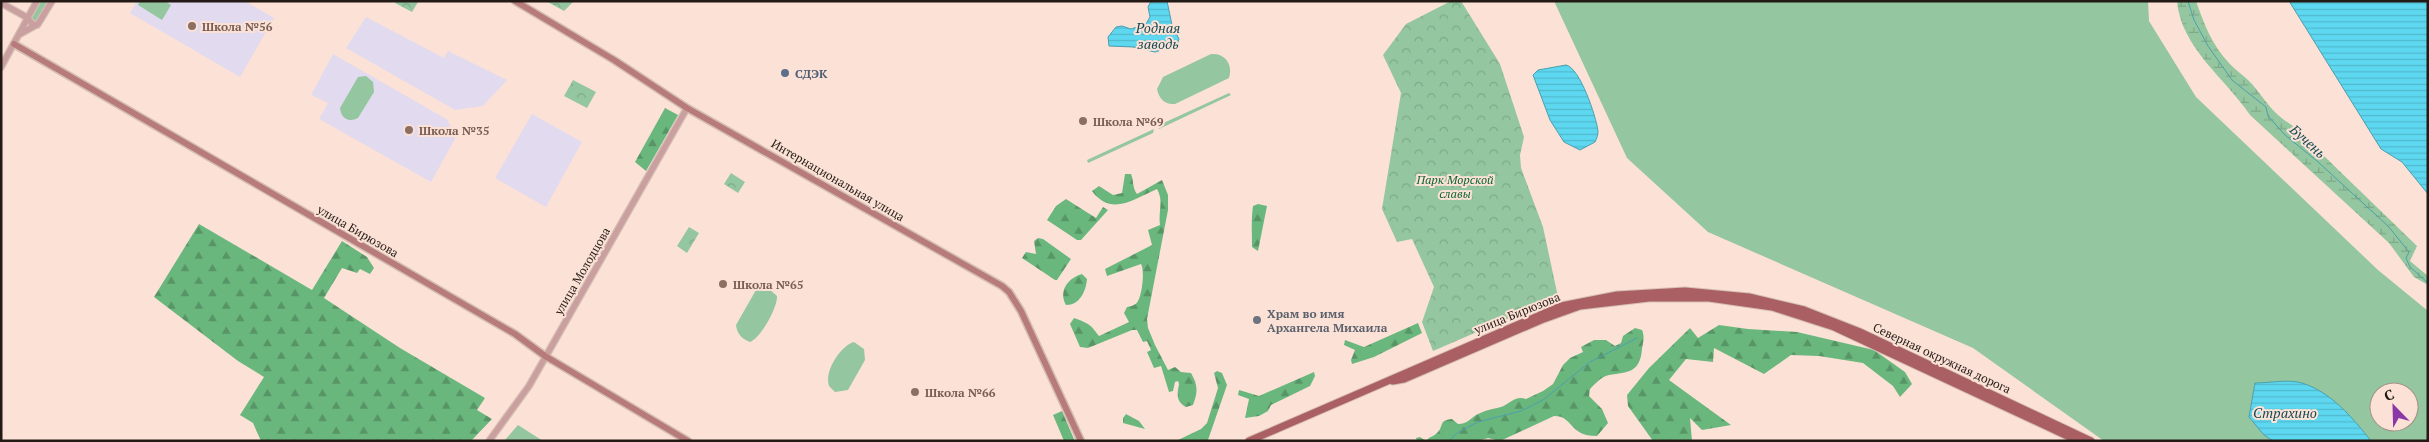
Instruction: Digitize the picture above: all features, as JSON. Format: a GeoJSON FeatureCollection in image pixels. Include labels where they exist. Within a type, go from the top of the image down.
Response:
{"type":"FeatureCollection","features":[{"type":"Feature","properties":{"kind":"main road","name":"Интернациональная улица"},"geometry":{"type":"LineString","coordinates":[[515,1],[614,60],[687,108],[1009,292],[1023,317],[1081,441]]}},
{"type":"Feature","properties":{"kind":"main road","name":"улица Бирюзова"},"geometry":{"type":"LineString","coordinates":[[14,44],[515,334],[545,356],[688,441]]}},
{"type":"Feature","properties":{"kind":"main road","name":"улица Бирюзова"},"geometry":{"type":"LineString","coordinates":[[1390,382],[1401,374],[1552,310],[1588,299],[1617,295],[1686,292],[1741,296],[1780,303]]}},
{"type":"Feature","properties":{"kind":"main road","name":"улица Бирюзова"},"geometry":{"type":"LineString","coordinates":[[1249,441],[1390,382],[1404,379],[1565,310],[1593,304],[1649,298],[1690,297],[1742,301],[1772,307]]}},
{"type":"Feature","properties":{"kind":"main road","name":"Северная окружная дорога"},"geometry":{"type":"LineString","coordinates":[[1780,303],[1860,332],[2091,441]]}},
{"type":"Feature","properties":{"kind":"main road","name":"Северная окружная дорога"},"geometry":{"type":"LineString","coordinates":[[1772,307],[1796,313],[1861,338],[2078,441]]}},
{"type":"Feature","properties":{"kind":"street"},"geometry":{"type":"LineString","coordinates":[[1,67],[37,1]]}},
{"type":"Feature","properties":{"kind":"street"},"geometry":{"type":"LineString","coordinates":[[20,34],[37,25],[52,1]]}},
{"type":"Feature","properties":{"kind":"street"},"geometry":{"type":"LineString","coordinates":[[1,3],[28,18],[32,24],[37,25]]}},
{"type":"Feature","properties":{"kind":"street","name":"улица Молодцова"},"geometry":{"type":"LineString","coordinates":[[489,441],[519,402],[687,108]]}},
{"type":"Feature","properties":{"kind":"shaded area"},"geometry":{"type":"Polygon","coordinates":[[[137,1],[245,1],[274,18],[240,77],[130,13],[137,1]]]}},
{"type":"Feature","properties":{"kind":"shaded area"},"geometry":{"type":"Polygon","coordinates":[[[366,17],[444,58],[448,51],[507,80],[483,106],[455,110],[346,48],[366,17]]]}},
{"type":"Feature","properties":{"kind":"shaded area"},"geometry":{"type":"Polygon","coordinates":[[[333,54],[448,120],[455,139],[431,182],[319,119],[328,103],[311,95],[333,54]]]}},
{"type":"Feature","properties":{"kind":"shaded area"},"geometry":{"type":"Polygon","coordinates":[[[532,114],[582,142],[546,207],[495,178],[532,114]]]}},
{"type":"Feature","properties":{"kind":"green space"},"geometry":{"type":"Polygon","coordinates":[[[40,1],[49,1],[37,23],[30,19],[40,1]]]}},
{"type":"Feature","properties":{"kind":"green space"},"geometry":{"type":"Polygon","coordinates":[[[140,1],[165,1],[171,5],[162,20],[138,5],[140,1]]]}},
{"type":"Feature","properties":{"kind":"green space"},"geometry":{"type":"Polygon","coordinates":[[[396,1],[418,2],[412,12],[395,3],[396,1]]]}},
{"type":"Feature","properties":{"kind":"green space"},"geometry":{"type":"Polygon","coordinates":[[[546,1],[574,1],[564,11],[546,1]]]}},
{"type":"Feature","properties":{"kind":"green space","name":"Парк Морской славы"},"geometry":{"type":"Polygon","coordinates":[[[1451,1],[1461,1],[1500,64],[1524,137],[1520,155],[1521,168],[1543,227],[1558,297],[1433,351],[1422,322],[1434,287],[1412,239],[1397,242],[1382,209],[1401,93],[1383,55],[1406,24],[1451,1]]]}},
{"type":"Feature","properties":{"kind":"green space"},"geometry":{"type":"Polygon","coordinates":[[[1554,1],[2148,1],[2149,21],[2196,97],[2378,270],[2428,311],[2428,441],[2104,441],[1973,348],[1708,232],[1627,158],[1554,1]]]}},
{"type":"Feature","properties":{"kind":"green space"},"geometry":{"type":"Polygon","coordinates":[[[2177,1],[2196,1],[2213,42],[2229,63],[2252,84],[2275,112],[2293,126],[2417,246],[2410,261],[2428,276],[2428,285],[2414,277],[2389,243],[2250,115],[2206,62],[2187,34],[2180,18],[2177,1]]]}},
{"type":"Feature","properties":{"kind":"green space"},"geometry":{"type":"Polygon","coordinates":[[[1211,54],[1221,56],[1227,61],[1230,69],[1229,78],[1175,104],[1165,102],[1159,96],[1157,89],[1163,77],[1211,54]]]}},
{"type":"Feature","properties":{"kind":"green space"},"geometry":{"type":"Polygon","coordinates":[[[366,76],[373,82],[374,92],[358,118],[348,120],[343,117],[340,108],[358,77],[366,76]]]}},
{"type":"Feature","properties":{"kind":"green space"},"geometry":{"type":"Polygon","coordinates":[[[573,80],[596,92],[587,108],[564,96],[573,80]]]}},
{"type":"Feature","properties":{"kind":"green space"},"geometry":{"type":"Polygon","coordinates":[[[1229,93],[1231,95],[1159,129],[1157,126],[1229,93]]]}},
{"type":"Feature","properties":{"kind":"green space"},"geometry":{"type":"Polygon","coordinates":[[[665,108],[678,115],[646,171],[635,162],[665,108]]]}},
{"type":"Feature","properties":{"kind":"green space"},"geometry":{"type":"Polygon","coordinates":[[[1154,129],[1153,133],[1088,163],[1087,160],[1154,129]]]}},
{"type":"Feature","properties":{"kind":"green space"},"geometry":{"type":"Polygon","coordinates":[[[731,173],[745,182],[738,193],[724,184],[731,173]]]}},
{"type":"Feature","properties":{"kind":"green space"},"geometry":{"type":"Polygon","coordinates":[[[1125,174],[1131,174],[1137,194],[1162,180],[1168,195],[1168,210],[1147,319],[1148,328],[1155,345],[1168,370],[1175,367],[1181,372],[1191,373],[1193,377],[1196,385],[1196,396],[1193,405],[1186,407],[1180,402],[1178,397],[1178,381],[1175,382],[1173,391],[1169,392],[1161,366],[1154,368],[1147,352],[1151,350],[1147,341],[1143,342],[1137,330],[1132,330],[1088,348],[1080,347],[1070,324],[1074,318],[1089,325],[1099,336],[1129,322],[1124,313],[1127,307],[1133,306],[1138,301],[1143,277],[1141,264],[1107,276],[1105,269],[1152,245],[1148,230],[1160,225],[1159,193],[1157,189],[1131,201],[1115,204],[1099,199],[1092,191],[1099,186],[1113,195],[1122,193],[1125,174]]]}},
{"type":"Feature","properties":{"kind":"green space"},"geometry":{"type":"Polygon","coordinates":[[[1066,199],[1096,218],[1103,207],[1108,210],[1081,240],[1077,240],[1047,220],[1056,206],[1066,199]]]}},
{"type":"Feature","properties":{"kind":"green space"},"geometry":{"type":"Polygon","coordinates":[[[1258,204],[1267,206],[1258,251],[1252,247],[1252,227],[1253,206],[1258,204]]]}},
{"type":"Feature","properties":{"kind":"green space"},"geometry":{"type":"Polygon","coordinates":[[[199,224],[312,290],[342,241],[367,257],[374,268],[370,274],[360,269],[357,273],[342,268],[324,298],[400,348],[485,398],[477,410],[492,419],[471,441],[261,441],[253,423],[240,415],[264,377],[238,361],[154,297],[199,224]]]}},
{"type":"Feature","properties":{"kind":"green space"},"geometry":{"type":"Polygon","coordinates":[[[689,227],[699,233],[687,253],[677,246],[689,227]]]}},
{"type":"Feature","properties":{"kind":"green space"},"geometry":{"type":"Polygon","coordinates":[[[1038,238],[1043,239],[1071,259],[1057,280],[1022,258],[1026,252],[1036,254],[1034,241],[1038,238]]]}},
{"type":"Feature","properties":{"kind":"green space"},"geometry":{"type":"Polygon","coordinates":[[[1082,274],[1087,279],[1084,292],[1075,303],[1066,305],[1063,295],[1066,286],[1072,279],[1082,274]]]}},
{"type":"Feature","properties":{"kind":"green space"},"geometry":{"type":"Polygon","coordinates":[[[768,288],[777,296],[775,307],[759,335],[750,342],[740,336],[736,325],[756,290],[768,288]]]}},
{"type":"Feature","properties":{"kind":"green space"},"geometry":{"type":"Polygon","coordinates":[[[1418,323],[1422,333],[1374,357],[1352,364],[1351,360],[1355,350],[1344,345],[1345,340],[1364,347],[1418,323]]]}},
{"type":"Feature","properties":{"kind":"green space"},"geometry":{"type":"Polygon","coordinates":[[[1719,325],[1797,332],[1874,350],[1905,372],[1912,384],[1900,397],[1893,386],[1863,363],[1819,356],[1791,355],[1764,374],[1714,348],[1713,362],[1686,359],[1669,380],[1731,425],[1702,430],[1690,418],[1692,441],[1653,441],[1628,406],[1627,395],[1649,368],[1690,328],[1698,338],[1719,325]]]}},
{"type":"Feature","properties":{"kind":"green space"},"geometry":{"type":"Polygon","coordinates":[[[1635,328],[1642,330],[1644,340],[1641,357],[1636,367],[1627,372],[1604,377],[1590,389],[1589,396],[1602,409],[1608,423],[1597,436],[1581,433],[1565,419],[1554,416],[1500,441],[1488,438],[1478,441],[1426,441],[1439,431],[1445,421],[1452,419],[1458,424],[1464,423],[1481,413],[1501,407],[1519,398],[1526,399],[1543,391],[1553,384],[1563,365],[1570,358],[1583,352],[1581,347],[1594,340],[1606,340],[1615,346],[1621,343],[1623,336],[1635,328]]]}},
{"type":"Feature","properties":{"kind":"green space"},"geometry":{"type":"Polygon","coordinates":[[[854,342],[864,349],[865,360],[848,390],[835,392],[829,386],[828,380],[831,367],[843,349],[854,342]]]}},
{"type":"Feature","properties":{"kind":"green space"},"geometry":{"type":"Polygon","coordinates":[[[1217,371],[1222,373],[1227,385],[1208,440],[1176,441],[1201,429],[1207,423],[1218,388],[1214,373],[1217,371]]]}},
{"type":"Feature","properties":{"kind":"green space"},"geometry":{"type":"Polygon","coordinates":[[[1314,372],[1315,376],[1310,386],[1271,405],[1268,411],[1259,416],[1245,418],[1249,399],[1238,395],[1239,390],[1259,396],[1314,372]]]}},
{"type":"Feature","properties":{"kind":"green space"},"geometry":{"type":"Polygon","coordinates":[[[1062,411],[1074,441],[1064,441],[1053,415],[1062,411]]]}},
{"type":"Feature","properties":{"kind":"green space"},"geometry":{"type":"Polygon","coordinates":[[[1126,414],[1139,421],[1145,429],[1123,423],[1123,418],[1126,414]]]}},
{"type":"Feature","properties":{"kind":"green space"},"geometry":{"type":"Polygon","coordinates":[[[518,425],[543,441],[504,441],[518,425]]]}},
{"type":"Feature","properties":{"kind":"green space"},"geometry":{"type":"Polygon","coordinates":[[[1420,437],[1426,441],[1417,441],[1416,438],[1420,437]]]}},
{"type":"Feature","properties":{"kind":"water","name":"Родная заводь"},"geometry":{"type":"Polygon","coordinates":[[[1151,1],[1167,1],[1172,25],[1179,39],[1177,45],[1155,52],[1133,47],[1109,46],[1108,37],[1116,27],[1122,26],[1131,29],[1146,24],[1150,17],[1148,7],[1151,1]]]}},
{"type":"Feature","properties":{"kind":"water"},"geometry":{"type":"Polygon","coordinates":[[[2289,1],[2428,1],[2428,194],[2402,162],[2381,149],[2289,1]]]}},
{"type":"Feature","properties":{"kind":"water"},"geometry":{"type":"Polygon","coordinates":[[[1566,65],[1577,74],[1582,83],[1591,104],[1598,131],[1595,142],[1580,150],[1564,142],[1550,120],[1533,75],[1538,70],[1566,65]]]}},
{"type":"Feature","properties":{"kind":"water","name":"Страхино"},"geometry":{"type":"Polygon","coordinates":[[[2291,381],[2313,387],[2341,407],[2371,441],[2273,441],[2264,435],[2249,417],[2255,383],[2291,381]]]}},
{"type":"Feature","properties":{"kind":"waterway","name":"Бучень"},"geometry":{"type":"LineString","coordinates":[[2188,1],[2194,20],[2208,46],[2232,80],[2266,107],[2268,116],[2285,135],[2317,161],[2388,226],[2409,252],[2406,258],[2410,267],[2428,283]]}},
{"type":"Feature","properties":{"kind":"waterway"},"geometry":{"type":"LineString","coordinates":[[1449,441],[1457,433],[1478,422],[1521,411],[1543,400],[1590,362],[1637,338]]}},
{"type":"Feature","properties":{"kind":"place","name":"Школа №56"},"geometry":{"type":"Point","coordinates":[192,26]}},
{"type":"Feature","properties":{"kind":"place","name":"СДЭК"},"geometry":{"type":"Point","coordinates":[785,73]}},
{"type":"Feature","properties":{"kind":"place","name":"Школа №69"},"geometry":{"type":"Point","coordinates":[1083,121]}},
{"type":"Feature","properties":{"kind":"place","name":"Школа №35"},"geometry":{"type":"Point","coordinates":[409,130]}},
{"type":"Feature","properties":{"kind":"place","name":"Школа №65"},"geometry":{"type":"Point","coordinates":[723,284]}},
{"type":"Feature","properties":{"kind":"place","name":"Храм во имя Архангела Михаила"},"geometry":{"type":"Point","coordinates":[1257,320]}},
{"type":"Feature","properties":{"kind":"place","name":"Школа №66"},"geometry":{"type":"Point","coordinates":[915,392]}}]}
